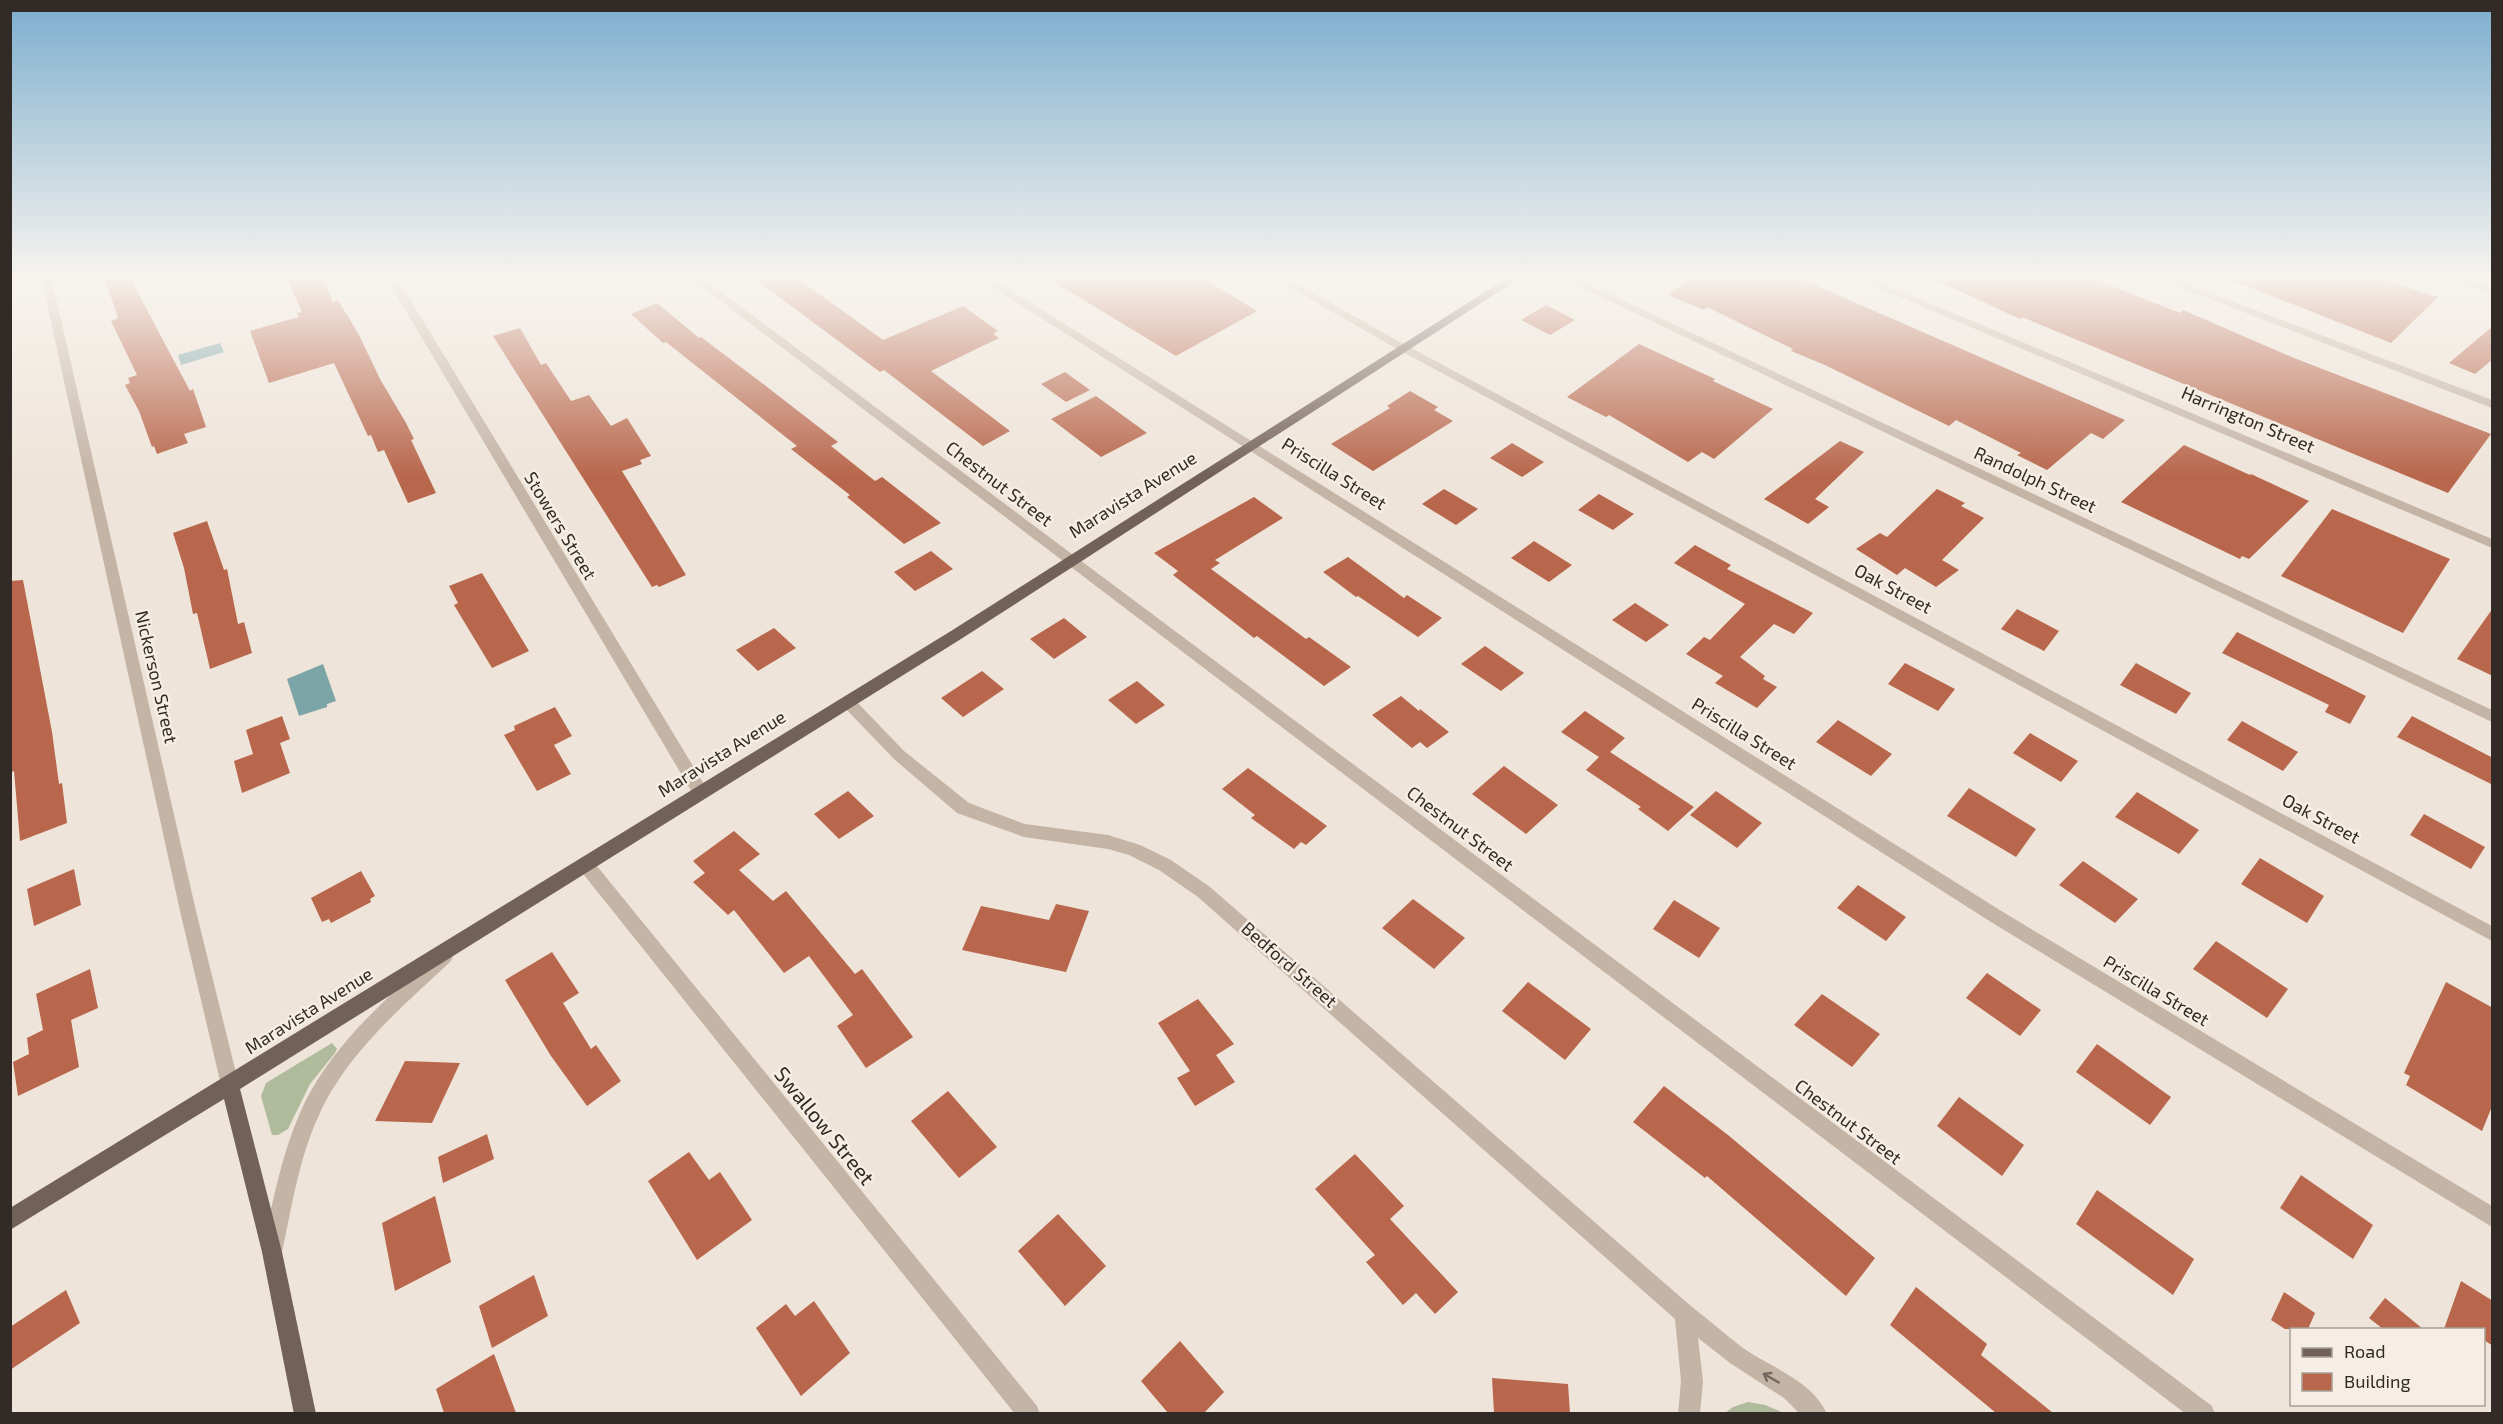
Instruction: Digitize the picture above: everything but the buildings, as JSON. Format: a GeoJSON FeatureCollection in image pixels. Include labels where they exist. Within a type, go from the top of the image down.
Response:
{"type":"FeatureCollection","features":[{"type":"Feature","properties":{"kind":"main road","name":"Maravista Avenue"},"geometry":{"type":"LineString","coordinates":[[10,1220],[586,866],[1416,342]]}},
{"type":"Feature","properties":{"kind":"main road"},"geometry":{"type":"LineString","coordinates":[[230,1085],[272,1251],[305,1413]]}},
{"type":"Feature","properties":{"kind":"street","name":"Nickerson Street"},"geometry":{"type":"LineString","coordinates":[[61,342],[188,911],[230,1085]]}},
{"type":"Feature","properties":{"kind":"street","name":"Stowers Street"},"geometry":{"type":"LineString","coordinates":[[430,342],[701,793]]}},
{"type":"Feature","properties":{"kind":"street","name":"Chestnut Street"},"geometry":{"type":"LineString","coordinates":[[781,342],[2204,1413]]}},
{"type":"Feature","properties":{"kind":"street","name":"Priscilla Street"},"geometry":{"type":"LineString","coordinates":[[1087,342],[1997,917],[2493,1217]]}},
{"type":"Feature","properties":{"kind":"street","name":"Oak Street"},"geometry":{"type":"LineString","coordinates":[[1394,342],[2493,934]]}},
{"type":"Feature","properties":{"kind":"street","name":"Randolph Street"},"geometry":{"type":"LineString","coordinates":[[1703,342],[2493,716]]}},
{"type":"Feature","properties":{"kind":"street","name":"Harrington Street"},"geometry":{"type":"LineString","coordinates":[[2014,342],[2493,544]]}},
{"type":"Feature","properties":{"kind":"street"},"geometry":{"type":"LineString","coordinates":[[2330,342],[2493,404]]}},
{"type":"Feature","properties":{"kind":"street","name":"Bedford Street"},"geometry":{"type":"LineString","coordinates":[[848,702],[899,754],[934,786],[963,808],[1024,830],[1108,842],[1134,850],[1165,866],[1204,892],[1685,1314],[1737,1356],[1792,1390],[1816,1413]]}},
{"type":"Feature","properties":{"kind":"street","name":"Swallow Street"},"geometry":{"type":"LineString","coordinates":[[586,866],[1029,1413]]}},
{"type":"Feature","properties":{"kind":"street"},"geometry":{"type":"LineString","coordinates":[[272,1251],[293,1161],[302,1133],[325,1087],[370,1026],[453,949]]}},
{"type":"Feature","properties":{"kind":"street"},"geometry":{"type":"LineString","coordinates":[[1685,1314],[1692,1381],[1689,1413]]}},
{"type":"Feature","properties":{"kind":"green space"},"geometry":{"type":"Polygon","coordinates":[[[332,1043],[337,1049],[335,1053],[310,1084],[288,1129],[278,1135],[272,1135],[261,1096],[266,1083],[332,1043]]]}},
{"type":"Feature","properties":{"kind":"green space"},"geometry":{"type":"Polygon","coordinates":[[[1748,1402],[1765,1405],[1784,1413],[1725,1413],[1733,1407],[1748,1402]]]}},
{"type":"Feature","properties":{"kind":"water"},"geometry":{"type":"Polygon","coordinates":[[[220,343],[224,352],[181,365],[178,355],[220,343]]]}},
{"type":"Feature","properties":{"kind":"water"},"geometry":{"type":"Polygon","coordinates":[[[323,664],[336,701],[327,704],[327,707],[299,716],[287,679],[323,664]]]}}]}
